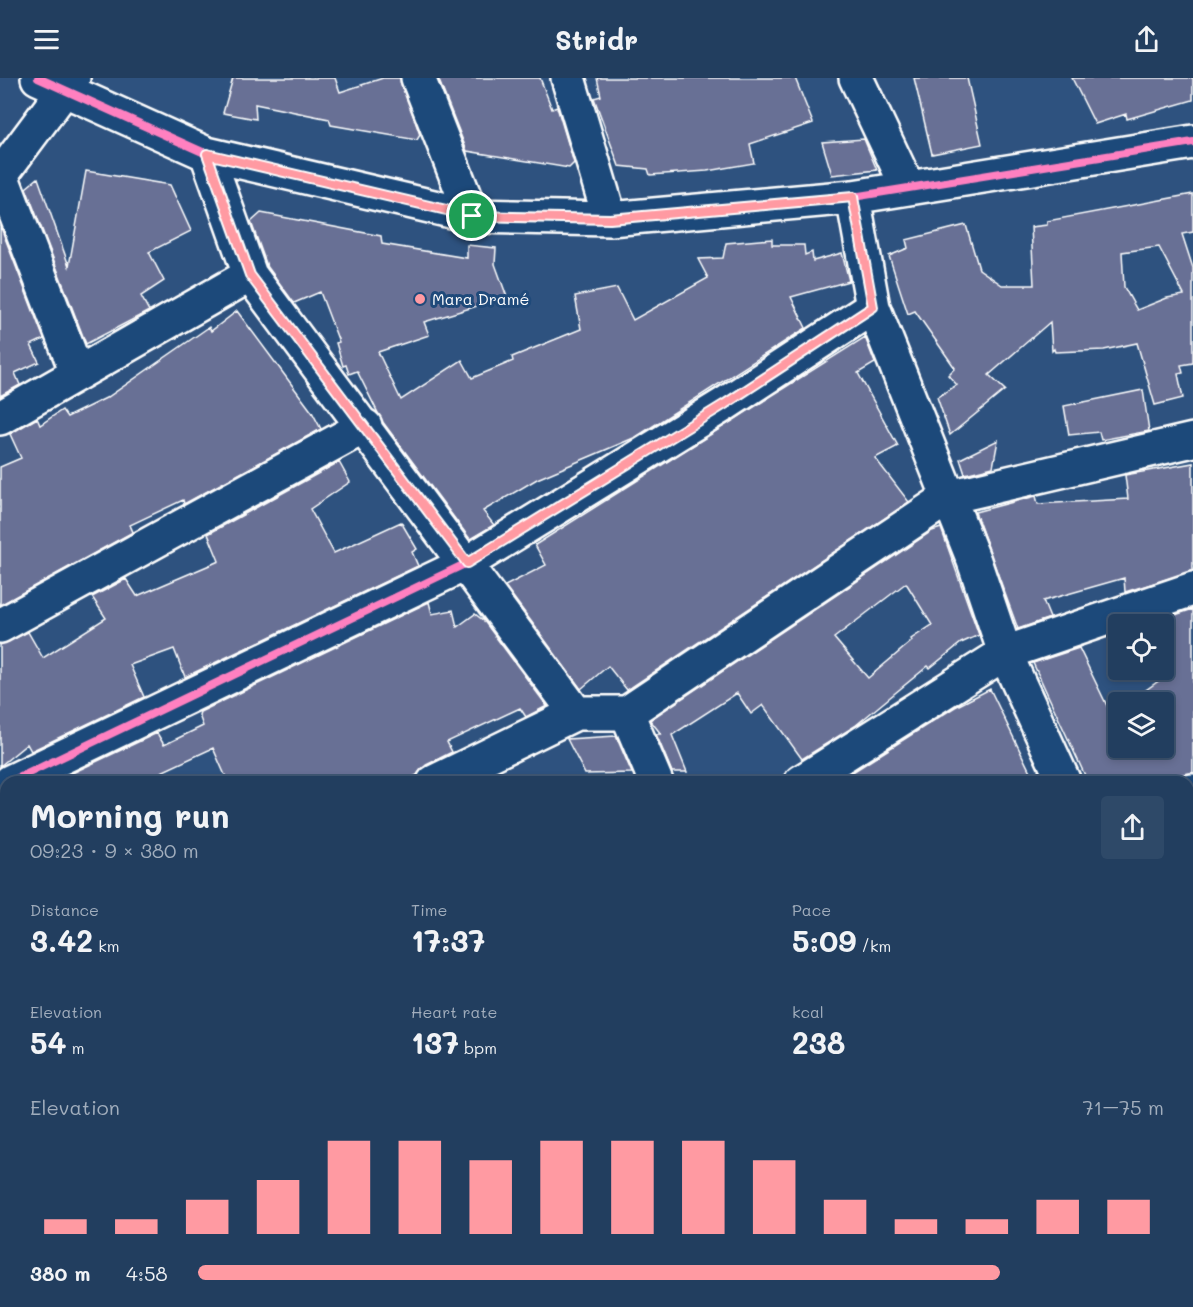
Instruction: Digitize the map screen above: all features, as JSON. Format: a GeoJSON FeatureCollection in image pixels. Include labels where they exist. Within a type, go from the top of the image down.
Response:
{"type":"FeatureCollection","features":[{"type":"Feature","properties":{"kind":"street"},"geometry":{"type":"LineString","coordinates":[[418,78],[472,216]]}},
{"type":"Feature","properties":{"kind":"street"},"geometry":{"type":"LineString","coordinates":[[568,78],[610,219]]}},
{"type":"Feature","properties":{"kind":"street"},"geometry":{"type":"LineString","coordinates":[[856,78],[908,188]]}},
{"type":"Feature","properties":{"kind":"street"},"geometry":{"type":"LineString","coordinates":[[77,374],[1,176],[58,82],[207,154],[472,216],[610,219],[853,197],[1193,142]]}},
{"type":"Feature","properties":{"kind":"street"},"geometry":{"type":"LineString","coordinates":[[207,154],[250,275],[467,563],[576,713]]}},
{"type":"Feature","properties":{"kind":"street"},"geometry":{"type":"LineString","coordinates":[[853,197],[873,307],[974,561],[1005,653],[1061,776]]}},
{"type":"Feature","properties":{"kind":"street"},"geometry":{"type":"LineString","coordinates":[[0,418],[250,275]]}},
{"type":"Feature","properties":{"kind":"street"},"geometry":{"type":"LineString","coordinates":[[21,776],[467,563],[725,404],[873,307]]}},
{"type":"Feature","properties":{"kind":"street"},"geometry":{"type":"LineString","coordinates":[[0,626],[365,426]]}},
{"type":"Feature","properties":{"kind":"street"},"geometry":{"type":"LineString","coordinates":[[446,776],[576,713],[627,713],[949,497],[1193,440]]}},
{"type":"Feature","properties":{"kind":"street"},"geometry":{"type":"LineString","coordinates":[[810,776],[1005,653],[1193,589]]}},
{"type":"Feature","properties":{"kind":"street"},"geometry":{"type":"LineString","coordinates":[[627,713],[653,776]]}},
{"type":"Feature","properties":{"kind":"building"},"geometry":{"type":"Polygon","coordinates":[[[233,78],[335,78],[340,92],[383,78],[400,78],[420,135],[417,140],[331,125],[329,119],[255,104],[256,119],[223,113],[233,78]]]}},
{"type":"Feature","properties":{"kind":"building"},"geometry":{"type":"Polygon","coordinates":[[[438,78],[540,78],[552,109],[557,107],[574,163],[569,168],[467,151],[438,78]]]}},
{"type":"Feature","properties":{"kind":"building"},"geometry":{"type":"Polygon","coordinates":[[[597,78],[795,78],[813,123],[750,144],[754,163],[707,171],[650,175],[648,169],[619,166],[594,98],[601,96],[597,78]]]}},
{"type":"Feature","properties":{"kind":"building"},"geometry":{"type":"Polygon","coordinates":[[[914,78],[967,78],[982,144],[932,154],[914,78]]]}},
{"type":"Feature","properties":{"kind":"building"},"geometry":{"type":"Polygon","coordinates":[[[1072,78],[1193,78],[1193,100],[1127,119],[1126,114],[1095,124],[1072,78]]]}},
{"type":"Feature","properties":{"kind":"building"},"geometry":{"type":"Polygon","coordinates":[[[864,139],[877,170],[832,175],[822,142],[864,139]]]}},
{"type":"Feature","properties":{"kind":"building"},"geometry":{"type":"Polygon","coordinates":[[[86,171],[170,185],[191,231],[149,252],[164,281],[141,296],[149,311],[86,344],[26,188],[38,178],[69,266],[86,171]]]}},
{"type":"Feature","properties":{"kind":"building"},"geometry":{"type":"Polygon","coordinates":[[[1193,194],[1193,232],[1182,234],[1193,268],[1193,363],[1181,365],[1183,373],[1178,374],[1183,398],[1155,405],[1137,343],[1104,350],[1055,352],[1054,349],[1052,351],[1050,322],[989,375],[1005,390],[950,435],[937,397],[957,385],[948,375],[955,368],[915,311],[908,314],[889,256],[908,248],[906,240],[966,225],[979,269],[1002,285],[1034,285],[1031,227],[1047,225],[1047,221],[1193,194]],[[1159,247],[1122,252],[1124,287],[1137,310],[1167,298],[1184,295],[1159,247]]]}},
{"type":"Feature","properties":{"kind":"building"},"geometry":{"type":"Polygon","coordinates":[[[261,213],[381,236],[382,244],[467,258],[467,245],[496,248],[495,264],[507,297],[424,322],[429,335],[378,352],[401,400],[462,360],[472,378],[513,361],[512,357],[581,329],[575,296],[617,288],[633,320],[708,278],[698,259],[723,258],[726,243],[772,239],[772,245],[804,245],[805,255],[812,252],[813,261],[842,253],[849,281],[791,297],[806,328],[636,437],[537,479],[483,511],[494,525],[470,539],[382,421],[357,371],[349,374],[346,365],[343,366],[336,343],[339,342],[320,292],[294,303],[267,266],[251,222],[261,213]]]}},
{"type":"Feature","properties":{"kind":"building"},"geometry":{"type":"Polygon","coordinates":[[[0,225],[44,339],[31,345],[39,362],[15,373],[20,385],[0,396],[0,225]]]}},
{"type":"Feature","properties":{"kind":"building"},"geometry":{"type":"Polygon","coordinates":[[[237,311],[312,412],[321,429],[184,504],[183,500],[130,525],[133,532],[0,605],[0,467],[21,458],[10,434],[37,418],[40,425],[62,410],[67,417],[108,397],[209,327],[211,331],[237,311]]]}},
{"type":"Feature","properties":{"kind":"building"},"geometry":{"type":"Polygon","coordinates":[[[865,337],[875,363],[858,373],[898,446],[875,458],[909,502],[627,690],[608,666],[581,689],[505,586],[546,565],[535,545],[865,337]]]}},
{"type":"Feature","properties":{"kind":"building"},"geometry":{"type":"Polygon","coordinates":[[[1143,390],[1149,431],[1101,440],[1099,432],[1069,435],[1064,406],[1143,390]]]}},
{"type":"Feature","properties":{"kind":"building"},"geometry":{"type":"Polygon","coordinates":[[[998,440],[993,467],[965,474],[960,459],[998,440]]]}},
{"type":"Feature","properties":{"kind":"building"},"geometry":{"type":"Polygon","coordinates":[[[339,462],[350,482],[310,509],[334,553],[401,522],[417,549],[412,552],[418,566],[185,677],[174,649],[130,665],[144,697],[31,751],[27,744],[0,766],[0,645],[28,632],[43,658],[106,618],[92,597],[126,579],[137,596],[219,561],[208,534],[339,462]]]}},
{"type":"Feature","properties":{"kind":"building"},"geometry":{"type":"Polygon","coordinates":[[[1193,463],[1193,571],[1125,592],[1124,578],[1043,601],[1050,618],[1018,629],[975,512],[1036,496],[1038,504],[1128,499],[1125,475],[1193,463]]]}},
{"type":"Feature","properties":{"kind":"building"},"geometry":{"type":"Polygon","coordinates":[[[941,528],[979,635],[961,643],[930,668],[928,666],[855,726],[802,759],[763,705],[751,714],[737,693],[672,735],[687,772],[672,772],[656,734],[661,734],[650,720],[932,531],[941,528]],[[906,583],[834,638],[868,678],[912,641],[911,639],[932,625],[906,583]]]}},
{"type":"Feature","properties":{"kind":"building"},"geometry":{"type":"Polygon","coordinates":[[[429,602],[432,614],[453,610],[457,627],[475,614],[484,621],[547,706],[526,717],[520,708],[447,742],[452,752],[426,765],[415,776],[225,776],[213,748],[153,776],[66,776],[157,733],[164,745],[203,726],[200,712],[429,602]]]}},
{"type":"Feature","properties":{"kind":"building"},"geometry":{"type":"Polygon","coordinates":[[[1193,609],[1193,773],[1181,776],[1085,776],[1033,663],[1079,648],[1108,708],[1108,758],[1174,758],[1174,692],[1143,692],[1160,680],[1174,680],[1174,615],[1193,609]]]}},
{"type":"Feature","properties":{"kind":"building"},"geometry":{"type":"Polygon","coordinates":[[[990,689],[1032,776],[846,776],[955,707],[990,689]]]}},
{"type":"Feature","properties":{"kind":"building"},"geometry":{"type":"Polygon","coordinates":[[[616,736],[632,773],[585,774],[567,739],[616,736]]]}},
{"type":"Feature","properties":{"kind":"cycle path"},"geometry":{"type":"LineString","coordinates":[[38,78],[207,154],[472,216],[610,219],[853,197],[1193,142]]}},
{"type":"Feature","properties":{"kind":"cycle path"},"geometry":{"type":"LineString","coordinates":[[23,776],[467,563],[725,404],[873,307]]}},
{"type":"Feature","properties":{"kind":"place","name":"Mara Dramé"},"geometry":{"type":"Point","coordinates":[420,299]}},
{"type":"Feature","properties":{"kind":"route"},"geometry":{"type":"LineString","coordinates":[[207,154],[472,216],[610,219],[853,197],[873,307],[725,404],[467,563],[250,275],[207,154]]}}]}
